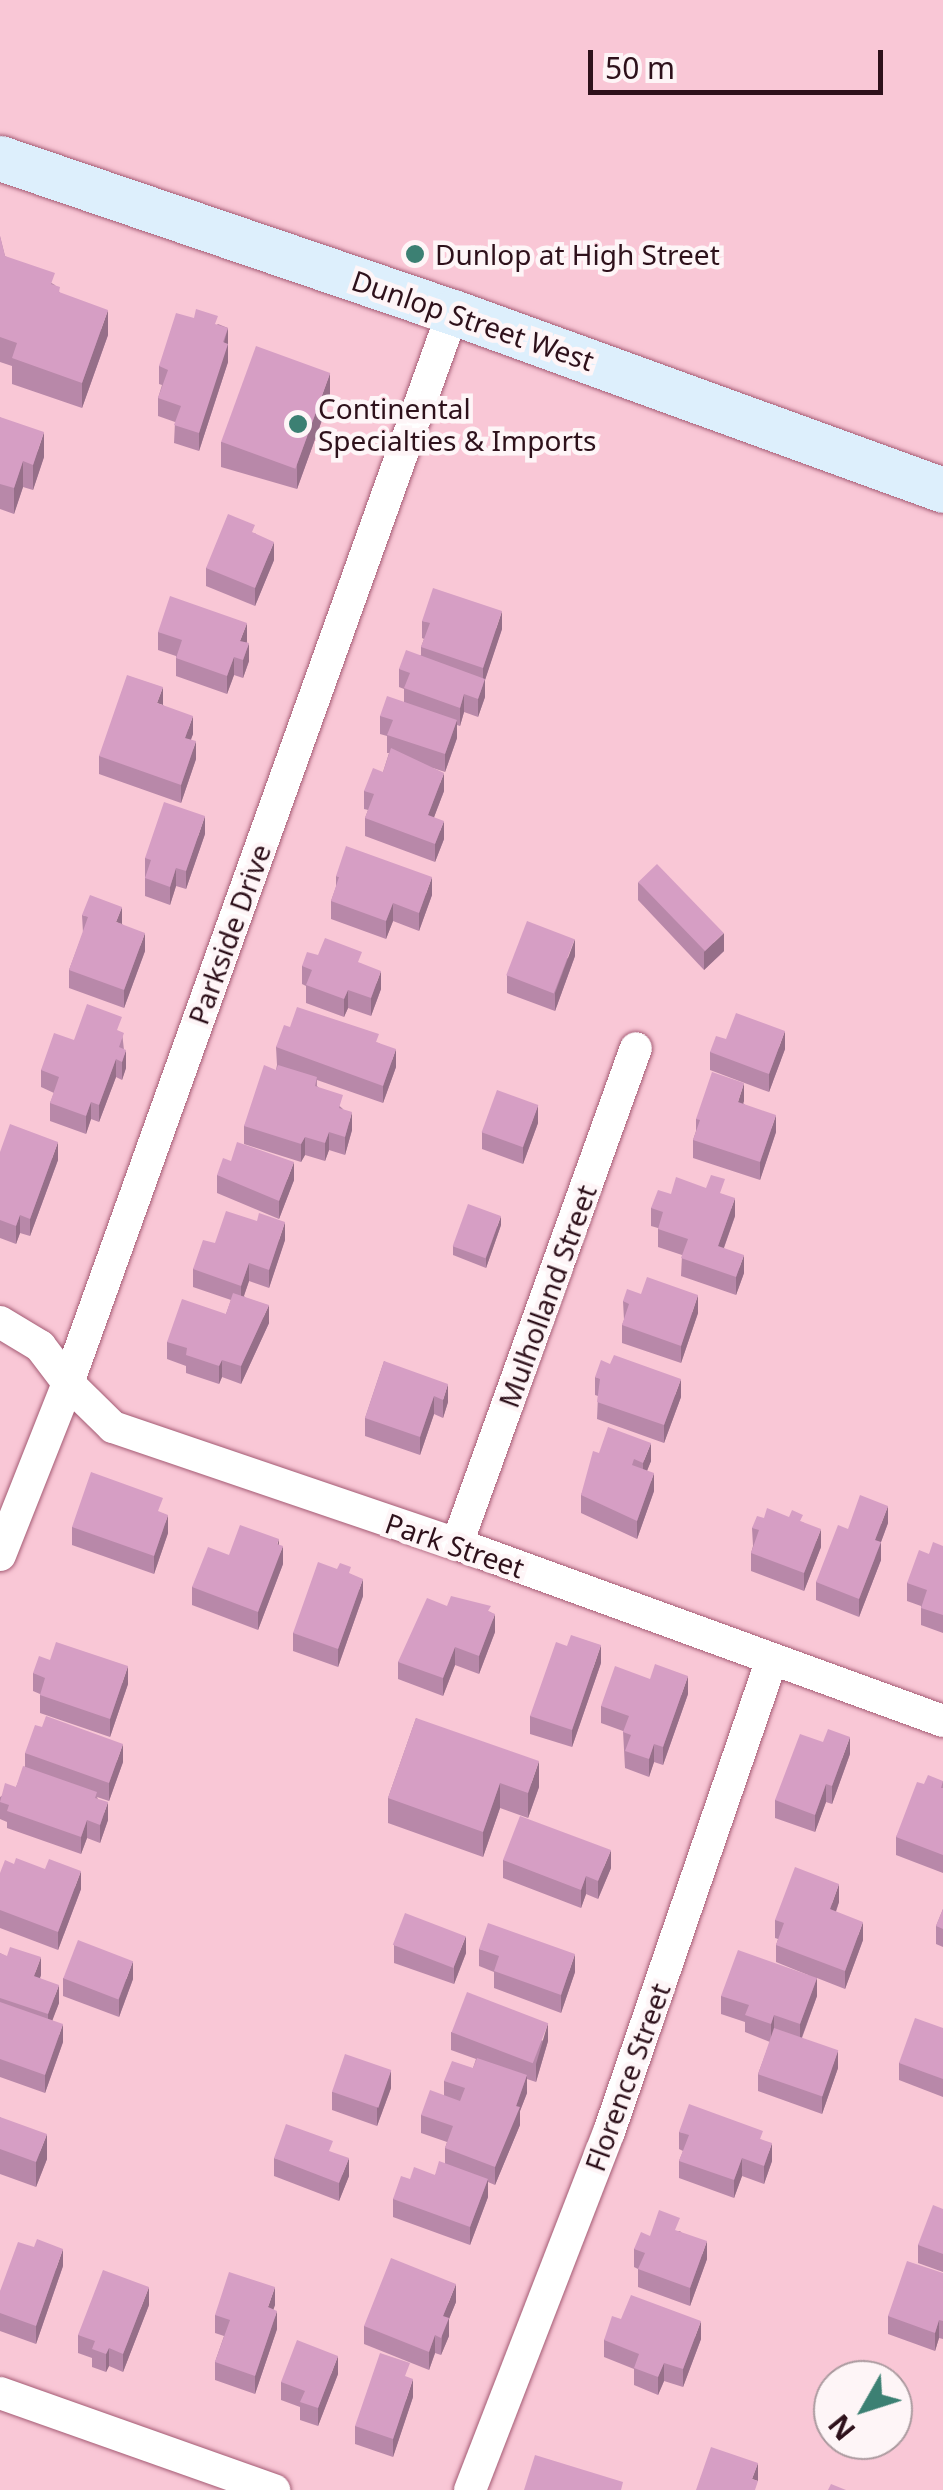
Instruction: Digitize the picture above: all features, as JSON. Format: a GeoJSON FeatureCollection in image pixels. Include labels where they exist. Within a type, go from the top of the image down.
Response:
{"type":"FeatureCollection","features":[{"type":"Feature","properties":{"kind":"main road","name":"Dunlop Street West"},"geometry":{"type":"LineString","coordinates":[[0,158],[454,312],[943,490]]}},
{"type":"Feature","properties":{"kind":"street","name":"Parkside Drive"},"geometry":{"type":"LineString","coordinates":[[0,1555],[68,1382],[454,312]]}},
{"type":"Feature","properties":{"kind":"street","name":"Mulholland Street"},"geometry":{"type":"LineString","coordinates":[[457,1544],[636,1048]]}},
{"type":"Feature","properties":{"kind":"street","name":"Park Street"},"geometry":{"type":"LineString","coordinates":[[0,1322],[40,1346],[68,1382],[113,1427],[457,1544],[943,1721]]}},
{"type":"Feature","properties":{"kind":"street","name":"Florence Street"},"geometry":{"type":"LineString","coordinates":[[470,2490],[609,2132],[772,1659]]}},
{"type":"Feature","properties":{"kind":"street"},"geometry":{"type":"LineString","coordinates":[[0,2393],[274,2490]]}},
{"type":"Feature","properties":{"kind":"building"},"geometry":{"type":"Polygon","coordinates":[[[0,236],[5,256],[55,273],[51,284],[60,287],[59,292],[108,310],[82,383],[12,358],[17,343],[0,337],[0,236]]]}},
{"type":"Feature","properties":{"kind":"building"},"geometry":{"type":"Polygon","coordinates":[[[196,309],[218,316],[215,324],[228,328],[223,342],[228,344],[199,433],[174,425],[181,406],[158,398],[168,370],[159,366],[176,313],[194,318],[196,309]]]}},
{"type":"Feature","properties":{"kind":"building"},"geometry":{"type":"Polygon","coordinates":[[[256,346],[330,373],[295,469],[221,442],[256,346]]]}},
{"type":"Feature","properties":{"kind":"building"},"geometry":{"type":"Polygon","coordinates":[[[0,417],[44,432],[33,465],[23,461],[14,488],[0,484],[0,417]]]}},
{"type":"Feature","properties":{"kind":"building"},"geometry":{"type":"Polygon","coordinates":[[[228,514],[255,525],[252,532],[274,542],[255,588],[206,568],[228,514]]]}},
{"type":"Feature","properties":{"kind":"building"},"geometry":{"type":"Polygon","coordinates":[[[433,588],[502,611],[483,668],[421,647],[430,623],[422,621],[433,588]]]}},
{"type":"Feature","properties":{"kind":"building"},"geometry":{"type":"Polygon","coordinates":[[[170,596],[247,623],[240,641],[249,643],[243,660],[234,657],[227,676],[176,658],[182,640],[158,632],[170,596]]]}},
{"type":"Feature","properties":{"kind":"building"},"geometry":{"type":"Polygon","coordinates":[[[406,650],[485,679],[478,699],[464,694],[460,708],[404,688],[410,673],[399,669],[406,650]]]}},
{"type":"Feature","properties":{"kind":"building"},"geometry":{"type":"Polygon","coordinates":[[[127,675],[163,687],[157,703],[193,716],[185,738],[196,741],[181,785],[99,756],[127,675]]]}},
{"type":"Feature","properties":{"kind":"building"},"geometry":{"type":"Polygon","coordinates":[[[387,696],[457,720],[445,754],[387,735],[393,720],[380,716],[387,696]]]}},
{"type":"Feature","properties":{"kind":"building"},"geometry":{"type":"Polygon","coordinates":[[[391,748],[444,773],[428,815],[444,821],[435,844],[365,818],[374,794],[364,791],[373,768],[383,772],[391,748]]]}},
{"type":"Feature","properties":{"kind":"building"},"geometry":{"type":"Polygon","coordinates":[[[164,802],[205,816],[186,871],[176,868],[170,887],[145,878],[151,860],[145,858],[164,802]]]}},
{"type":"Feature","properties":{"kind":"building"},"geometry":{"type":"Polygon","coordinates":[[[346,846],[432,877],[419,913],[393,903],[386,921],[331,901],[346,846]]]}},
{"type":"Feature","properties":{"kind":"building"},"geometry":{"type":"Polygon","coordinates":[[[657,864],[724,933],[705,951],[638,882],[657,864]]]}},
{"type":"Feature","properties":{"kind":"building"},"geometry":{"type":"Polygon","coordinates":[[[90,895],[122,907],[116,922],[145,933],[124,990],[69,970],[88,917],[82,915],[90,895]]]}},
{"type":"Feature","properties":{"kind":"building"},"geometry":{"type":"Polygon","coordinates":[[[527,921],[575,939],[554,993],[506,975],[527,921]]]}},
{"type":"Feature","properties":{"kind":"building"},"geometry":{"type":"Polygon","coordinates":[[[325,938],[362,952],[358,962],[381,971],[371,998],[348,990],[344,999],[306,985],[312,970],[302,966],[307,952],[318,955],[325,938]]]}},
{"type":"Feature","properties":{"kind":"building"},"geometry":{"type":"Polygon","coordinates":[[[87,1004],[122,1017],[117,1030],[124,1033],[119,1047],[126,1050],[122,1062],[116,1059],[99,1105],[91,1102],[86,1116],[50,1103],[59,1077],[41,1070],[54,1033],[74,1040],[87,1004]]]}},
{"type":"Feature","properties":{"kind":"building"},"geometry":{"type":"Polygon","coordinates":[[[297,1007],[379,1034],[376,1042],[396,1049],[383,1086],[276,1047],[284,1025],[290,1027],[297,1007]]]}},
{"type":"Feature","properties":{"kind":"building"},"geometry":{"type":"Polygon","coordinates":[[[736,1013],[785,1031],[769,1074],[710,1052],[716,1036],[726,1039],[736,1013]]]}},
{"type":"Feature","properties":{"kind":"building"},"geometry":{"type":"Polygon","coordinates":[[[264,1065],[276,1070],[278,1065],[317,1077],[315,1086],[343,1095],[339,1108],[352,1112],[345,1137],[329,1132],[325,1143],[305,1137],[301,1144],[244,1126],[264,1065]]]}},
{"type":"Feature","properties":{"kind":"building"},"geometry":{"type":"Polygon","coordinates":[[[712,1072],[744,1083],[738,1102],[776,1115],[760,1162],[693,1140],[712,1072]]]}},
{"type":"Feature","properties":{"kind":"building"},"geometry":{"type":"Polygon","coordinates":[[[497,1090],[538,1105],[523,1147],[482,1132],[497,1090]]]}},
{"type":"Feature","properties":{"kind":"building"},"geometry":{"type":"Polygon","coordinates":[[[10,1124],[58,1142],[30,1219],[20,1215],[16,1226],[0,1220],[0,1152],[10,1124]]]}},
{"type":"Feature","properties":{"kind":"building"},"geometry":{"type":"Polygon","coordinates":[[[237,1142],[294,1162],[279,1201],[217,1175],[223,1158],[231,1161],[237,1142]]]}},
{"type":"Feature","properties":{"kind":"building"},"geometry":{"type":"Polygon","coordinates":[[[711,1175],[725,1179],[720,1193],[735,1198],[718,1246],[744,1255],[736,1277],[681,1258],[688,1239],[658,1229],[663,1212],[651,1208],[658,1190],[671,1194],[676,1177],[706,1188],[711,1175]]]}},
{"type":"Feature","properties":{"kind":"building"},"geometry":{"type":"Polygon","coordinates":[[[468,1204],[501,1216],[485,1258],[453,1246],[468,1204]]]}},
{"type":"Feature","properties":{"kind":"building"},"geometry":{"type":"Polygon","coordinates":[[[226,1211],[257,1221],[259,1213],[285,1222],[269,1270],[249,1263],[241,1286],[193,1269],[203,1240],[215,1243],[226,1211]]]}},
{"type":"Feature","properties":{"kind":"building"},"geometry":{"type":"Polygon","coordinates":[[[647,1277],[698,1295],[681,1346],[622,1325],[629,1304],[623,1301],[627,1289],[641,1294],[647,1277]]]}},
{"type":"Feature","properties":{"kind":"building"},"geometry":{"type":"Polygon","coordinates":[[[233,1293],[269,1305],[241,1366],[222,1360],[219,1366],[186,1355],[187,1348],[167,1342],[182,1299],[226,1314],[233,1293]]]}},
{"type":"Feature","properties":{"kind":"building"},"geometry":{"type":"Polygon","coordinates":[[[614,1355],[681,1379],[664,1425],[597,1402],[600,1379],[595,1377],[601,1360],[610,1364],[614,1355]]]}},
{"type":"Feature","properties":{"kind":"building"},"geometry":{"type":"Polygon","coordinates":[[[384,1361],[448,1384],[443,1400],[434,1396],[420,1437],[365,1418],[384,1361]]]}},
{"type":"Feature","properties":{"kind":"building"},"geometry":{"type":"Polygon","coordinates":[[[608,1427],[651,1443],[643,1463],[634,1459],[632,1465],[654,1473],[637,1521],[581,1495],[593,1451],[599,1453],[608,1427]]]}},
{"type":"Feature","properties":{"kind":"building"},"geometry":{"type":"Polygon","coordinates":[[[91,1472],[163,1498],[158,1511],[168,1515],[154,1556],[72,1527],[91,1472]]]}},
{"type":"Feature","properties":{"kind":"building"},"geometry":{"type":"Polygon","coordinates":[[[860,1495],[888,1506],[875,1540],[881,1542],[859,1599],[816,1582],[838,1525],[848,1529],[860,1495]]]}},
{"type":"Feature","properties":{"kind":"building"},"geometry":{"type":"Polygon","coordinates":[[[767,1508],[789,1517],[792,1510],[803,1515],[800,1521],[821,1529],[804,1573],[751,1553],[759,1530],[752,1528],[757,1516],[764,1518],[767,1508]]]}},
{"type":"Feature","properties":{"kind":"building"},"geometry":{"type":"Polygon","coordinates":[[[240,1525],[279,1539],[277,1544],[283,1546],[258,1612],[192,1587],[208,1547],[229,1555],[240,1525]]]}},
{"type":"Feature","properties":{"kind":"building"},"geometry":{"type":"Polygon","coordinates":[[[933,1542],[943,1546],[943,1615],[921,1608],[927,1590],[907,1583],[919,1550],[929,1554],[933,1542]]]}},
{"type":"Feature","properties":{"kind":"building"},"geometry":{"type":"Polygon","coordinates":[[[318,1562],[337,1569],[340,1563],[351,1567],[349,1573],[363,1579],[338,1649],[293,1633],[318,1562]]]}},
{"type":"Feature","properties":{"kind":"building"},"geometry":{"type":"Polygon","coordinates":[[[451,1596],[491,1606],[488,1611],[495,1614],[479,1656],[455,1647],[443,1678],[398,1662],[427,1598],[447,1606],[451,1596]]]}},
{"type":"Feature","properties":{"kind":"building"},"geometry":{"type":"Polygon","coordinates":[[[571,1635],[601,1645],[572,1730],[530,1716],[556,1642],[567,1646],[571,1635]]]}},
{"type":"Feature","properties":{"kind":"building"},"geometry":{"type":"Polygon","coordinates":[[[56,1642],[128,1666],[110,1719],[40,1695],[45,1678],[33,1673],[39,1656],[50,1660],[56,1642]]]}},
{"type":"Feature","properties":{"kind":"building"},"geometry":{"type":"Polygon","coordinates":[[[655,1664],[688,1676],[663,1747],[654,1744],[649,1759],[625,1751],[631,1735],[623,1732],[629,1716],[601,1706],[615,1666],[650,1679],[655,1664]]]}},
{"type":"Feature","properties":{"kind":"building"},"geometry":{"type":"Polygon","coordinates":[[[46,1716],[123,1744],[109,1783],[25,1753],[35,1725],[42,1727],[46,1716]]]}},
{"type":"Feature","properties":{"kind":"building"},"geometry":{"type":"Polygon","coordinates":[[[416,1718],[539,1761],[528,1793],[500,1783],[483,1832],[388,1798],[416,1718]]]}},
{"type":"Feature","properties":{"kind":"building"},"geometry":{"type":"Polygon","coordinates":[[[828,1729],[850,1737],[832,1786],[826,1784],[815,1815],[775,1800],[800,1734],[823,1742],[828,1729]]]}},
{"type":"Feature","properties":{"kind":"building"},"geometry":{"type":"Polygon","coordinates":[[[23,1766],[97,1792],[95,1798],[108,1802],[100,1825],[87,1820],[81,1837],[7,1811],[9,1805],[0,1802],[5,1783],[16,1787],[23,1766]]]}},
{"type":"Feature","properties":{"kind":"building"},"geometry":{"type":"Polygon","coordinates":[[[928,1775],[943,1781],[943,1855],[896,1837],[917,1782],[924,1784],[928,1775]]]}},
{"type":"Feature","properties":{"kind":"building"},"geometry":{"type":"Polygon","coordinates":[[[520,1816],[611,1850],[598,1881],[586,1876],[581,1890],[503,1860],[520,1816]]]}},
{"type":"Feature","properties":{"kind":"building"},"geometry":{"type":"Polygon","coordinates":[[[16,1858],[45,1869],[49,1859],[81,1871],[58,1932],[0,1910],[0,1873],[5,1860],[14,1864],[16,1858]]]}},
{"type":"Feature","properties":{"kind":"building"},"geometry":{"type":"Polygon","coordinates":[[[795,1867],[839,1884],[830,1909],[863,1922],[845,1971],[776,1945],[784,1923],[775,1920],[795,1867]]]}},
{"type":"Feature","properties":{"kind":"building"},"geometry":{"type":"Polygon","coordinates":[[[943,1909],[943,1929],[936,1926],[943,1909]]]}},
{"type":"Feature","properties":{"kind":"building"},"geometry":{"type":"Polygon","coordinates":[[[405,1913],[466,1936],[453,1968],[393,1945],[405,1913]]]}},
{"type":"Feature","properties":{"kind":"building"},"geometry":{"type":"Polygon","coordinates":[[[488,1923],[575,1954],[561,1995],[494,1971],[499,1956],[479,1949],[488,1923]]]}},
{"type":"Feature","properties":{"kind":"building"},"geometry":{"type":"Polygon","coordinates":[[[78,1940],[133,1961],[118,1999],[63,1978],[78,1940]]]}},
{"type":"Feature","properties":{"kind":"building"},"geometry":{"type":"Polygon","coordinates":[[[10,1947],[41,1957],[34,1976],[59,1985],[48,2014],[0,1998],[0,1953],[7,1956],[10,1947]]]}},
{"type":"Feature","properties":{"kind":"building"},"geometry":{"type":"Polygon","coordinates":[[[738,1950],[817,1978],[800,2024],[774,2015],[771,2024],[745,2015],[749,2005],[721,1996],[738,1950]]]}},
{"type":"Feature","properties":{"kind":"building"},"geometry":{"type":"Polygon","coordinates":[[[467,1992],[548,2023],[533,2063],[452,2032],[467,1992]]]}},
{"type":"Feature","properties":{"kind":"building"},"geometry":{"type":"Polygon","coordinates":[[[0,2002],[63,2024],[45,2075],[0,2059],[0,2002]]]}},
{"type":"Feature","properties":{"kind":"building"},"geometry":{"type":"Polygon","coordinates":[[[915,2018],[943,2028],[943,2079],[899,2063],[915,2018]]]}},
{"type":"Feature","properties":{"kind":"building"},"geometry":{"type":"Polygon","coordinates":[[[774,2028],[838,2050],[822,2096],[758,2074],[774,2028]]]}},
{"type":"Feature","properties":{"kind":"building"},"geometry":{"type":"Polygon","coordinates":[[[345,2054],[391,2070],[378,2108],[332,2092],[345,2054]]]}},
{"type":"Feature","properties":{"kind":"building"},"geometry":{"type":"Polygon","coordinates":[[[477,2058],[527,2075],[516,2106],[520,2107],[495,2167],[445,2148],[453,2126],[421,2115],[430,2090],[460,2101],[465,2088],[444,2081],[452,2061],[473,2068],[477,2058]]]}},
{"type":"Feature","properties":{"kind":"building"},"geometry":{"type":"Polygon","coordinates":[[[689,2104],[763,2131],[760,2139],[772,2143],[764,2166],[742,2158],[734,2180],[679,2161],[689,2135],[679,2132],[689,2104]]]}},
{"type":"Feature","properties":{"kind":"building"},"geometry":{"type":"Polygon","coordinates":[[[0,2117],[47,2134],[36,2162],[0,2149],[0,2117]]]}},
{"type":"Feature","properties":{"kind":"building"},"geometry":{"type":"Polygon","coordinates":[[[286,2124],[333,2141],[329,2151],[349,2158],[339,2183],[274,2158],[286,2124]]]}},
{"type":"Feature","properties":{"kind":"building"},"geometry":{"type":"Polygon","coordinates":[[[439,2161],[488,2179],[470,2227],[393,2199],[401,2176],[410,2179],[414,2167],[435,2175],[439,2161]]]}},
{"type":"Feature","properties":{"kind":"building"},"geometry":{"type":"Polygon","coordinates":[[[933,2205],[943,2209],[943,2254],[918,2245],[933,2205]]]}},
{"type":"Feature","properties":{"kind":"building"},"geometry":{"type":"Polygon","coordinates":[[[659,2210],[680,2218],[675,2230],[707,2241],[690,2288],[638,2269],[645,2253],[634,2249],[641,2232],[650,2236],[659,2210]]]}},
{"type":"Feature","properties":{"kind":"building"},"geometry":{"type":"Polygon","coordinates":[[[37,2239],[63,2249],[36,2326],[0,2313],[0,2291],[18,2242],[34,2247],[37,2239]]]}},
{"type":"Feature","properties":{"kind":"building"},"geometry":{"type":"Polygon","coordinates":[[[391,2258],[456,2284],[443,2316],[449,2318],[441,2338],[435,2335],[429,2352],[364,2326],[391,2258]]]}},
{"type":"Feature","properties":{"kind":"building"},"geometry":{"type":"Polygon","coordinates":[[[907,2261],[943,2273],[943,2321],[939,2320],[935,2333],[888,2316],[907,2261]]]}},
{"type":"Feature","properties":{"kind":"building"},"geometry":{"type":"Polygon","coordinates":[[[103,2270],[149,2287],[123,2354],[109,2348],[106,2354],[92,2349],[95,2341],[78,2335],[103,2270]]]}},
{"type":"Feature","properties":{"kind":"building"},"geometry":{"type":"Polygon","coordinates":[[[229,2272],[275,2287],[268,2307],[277,2311],[255,2376],[215,2362],[230,2320],[215,2315],[229,2272]]]}},
{"type":"Feature","properties":{"kind":"building"},"geometry":{"type":"Polygon","coordinates":[[[631,2295],[701,2321],[683,2369],[664,2363],[658,2377],[634,2368],[639,2354],[604,2340],[612,2316],[621,2319],[631,2295]]]}},
{"type":"Feature","properties":{"kind":"building"},"geometry":{"type":"Polygon","coordinates":[[[297,2340],[338,2356],[318,2408],[300,2402],[305,2391],[281,2382],[297,2340]]]}},
{"type":"Feature","properties":{"kind":"building"},"geometry":{"type":"Polygon","coordinates":[[[380,2353],[410,2363],[405,2376],[413,2379],[393,2439],[355,2426],[380,2353]]]}},
{"type":"Feature","properties":{"kind":"building"},"geometry":{"type":"Polygon","coordinates":[[[711,2447],[758,2463],[752,2479],[758,2481],[755,2490],[696,2490],[711,2447]]]}},
{"type":"Feature","properties":{"kind":"building"},"geometry":{"type":"Polygon","coordinates":[[[535,2455],[623,2482],[621,2490],[524,2490],[535,2455]]]}},
{"type":"Feature","properties":{"kind":"place","name":"Dunlop at High Street"},"geometry":{"type":"Point","coordinates":[415,254]}},
{"type":"Feature","properties":{"kind":"place","name":"Continental Specialties & Imports"},"geometry":{"type":"Point","coordinates":[298,424]}}]}
